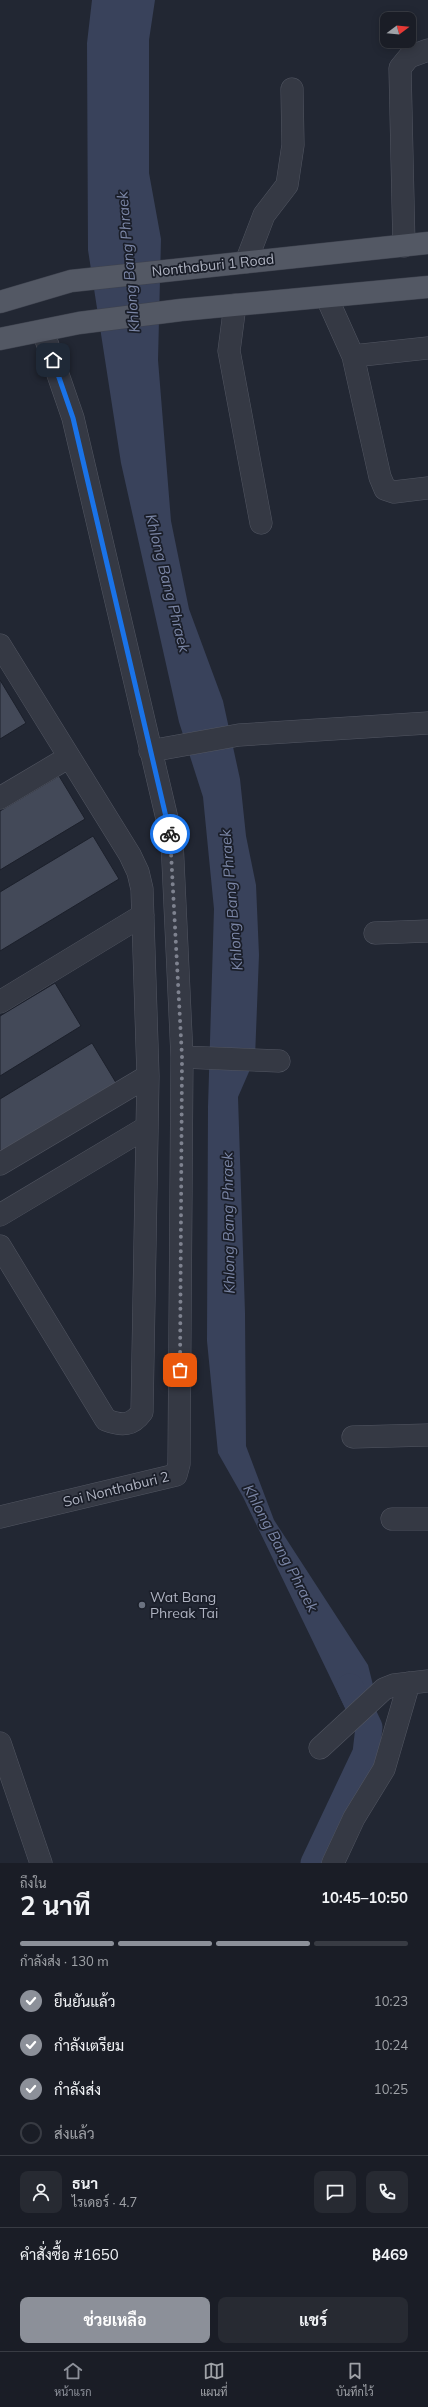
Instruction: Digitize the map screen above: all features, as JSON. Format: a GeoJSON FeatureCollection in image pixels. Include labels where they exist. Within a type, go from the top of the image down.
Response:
{"type":"FeatureCollection","features":[{"type":"Feature","properties":{"kind":"main road","name":"Nonthaburi 1 Road"},"geometry":{"type":"LineString","coordinates":[[0,302],[71,281],[178,268],[428,243]]}},
{"type":"Feature","properties":{"kind":"main road"},"geometry":{"type":"LineString","coordinates":[[0,339],[79,323],[181,310],[327,298],[428,287]]}},
{"type":"Feature","properties":{"kind":"street"},"geometry":{"type":"LineString","coordinates":[[404,246],[400,68],[409,57],[428,50]]}},
{"type":"Feature","properties":{"kind":"street"},"geometry":{"type":"LineString","coordinates":[[246,262],[264,215],[287,185],[294,145],[292,89]]}},
{"type":"Feature","properties":{"kind":"street"},"geometry":{"type":"LineString","coordinates":[[327,298],[353,356],[380,477],[385,489],[394,492],[428,488]]}},
{"type":"Feature","properties":{"kind":"street"},"geometry":{"type":"LineString","coordinates":[[235,305],[229,350],[261,523]]}},
{"type":"Feature","properties":{"kind":"street","name":"Soi Nonthaburi 2"},"geometry":{"type":"LineString","coordinates":[[0,1517],[176,1475],[179,1464],[190,1057],[172,840],[73,418],[43,331]]}},
{"type":"Feature","properties":{"kind":"street"},"geometry":{"type":"LineString","coordinates":[[353,356],[428,348]]}},
{"type":"Feature","properties":{"kind":"street"},"geometry":{"type":"LineString","coordinates":[[0,645],[130,855],[138,872],[142,889],[148,1076],[142,1412],[136,1421],[120,1425],[106,1420],[0,1246]]}},
{"type":"Feature","properties":{"kind":"street"},"geometry":{"type":"LineString","coordinates":[[150,751],[180,747],[239,735],[428,723]]}},
{"type":"Feature","properties":{"kind":"street"},"geometry":{"type":"LineString","coordinates":[[0,798],[69,757]]}},
{"type":"Feature","properties":{"kind":"street"},"geometry":{"type":"LineString","coordinates":[[0,1002],[143,915]]}},
{"type":"Feature","properties":{"kind":"street"},"geometry":{"type":"LineString","coordinates":[[375,933],[428,931]]}},
{"type":"Feature","properties":{"kind":"street"},"geometry":{"type":"LineString","coordinates":[[190,1057],[271,1061]]}},
{"type":"Feature","properties":{"kind":"street"},"geometry":{"type":"LineString","coordinates":[[0,1164],[148,1076]]}},
{"type":"Feature","properties":{"kind":"street"},"geometry":{"type":"LineString","coordinates":[[0,1215],[147,1127]]}},
{"type":"Feature","properties":{"kind":"street"},"geometry":{"type":"LineString","coordinates":[[353,1437],[428,1435]]}},
{"type":"Feature","properties":{"kind":"street"},"geometry":{"type":"LineString","coordinates":[[392,1519],[428,1518]]}},
{"type":"Feature","properties":{"kind":"street"},"geometry":{"type":"LineString","coordinates":[[320,1748],[384,1690],[418,1682]]}},
{"type":"Feature","properties":{"kind":"street"},"geometry":{"type":"LineString","coordinates":[[333,1863],[351,1824],[384,1769],[418,1682]]}},
{"type":"Feature","properties":{"kind":"street"},"geometry":{"type":"LineString","coordinates":[[0,1743],[41,1863]]}},
{"type":"Feature","properties":{"kind":"water"},"geometry":{"type":"Polygon","coordinates":[[[92,0],[155,0],[149,40],[149,173],[161,239],[158,360],[171,521],[189,609],[223,701],[240,779],[246,836],[256,885],[259,955],[255,1058],[238,1097],[245,1313],[246,1446],[274,1520],[368,1665],[374,1689],[346,1710],[243,1497],[218,1453],[207,1341],[208,1107],[214,909],[203,797],[179,722],[121,463],[88,250],[87,43],[92,0]]]}},
{"type":"Feature","properties":{"kind":"building"},"geometry":{"type":"Polygon","coordinates":[[[0,680],[26,723],[0,739],[0,680]]]}},
{"type":"Feature","properties":{"kind":"building"},"geometry":{"type":"Polygon","coordinates":[[[59,776],[85,819],[0,870],[0,811],[59,776]]]}},
{"type":"Feature","properties":{"kind":"building"},"geometry":{"type":"Polygon","coordinates":[[[93,836],[119,879],[0,951],[0,892],[93,836]]]}},
{"type":"Feature","properties":{"kind":"building"},"geometry":{"type":"Polygon","coordinates":[[[55,983],[81,1026],[0,1076],[0,1016],[55,983]]]}},
{"type":"Feature","properties":{"kind":"building"},"geometry":{"type":"Polygon","coordinates":[[[92,1043],[118,1086],[0,1158],[0,1099],[92,1043]]]}},
{"type":"Feature","properties":{"kind":"waterway","name":"Khlong Bang Phraek"},"geometry":{"type":"LineString","coordinates":[[314,1863],[366,1753],[369,1727],[350,1687]]}},
{"type":"Feature","properties":{"kind":"way so far"},"geometry":{"type":"LineString","coordinates":[[170,834],[172,840],[182,1057],[180,1370]]}},
{"type":"Feature","properties":{"kind":"place","name":"Wat Bang Phreak Tai"},"geometry":{"type":"Point","coordinates":[142,1605]}},
{"type":"Feature","properties":{"kind":"route"},"geometry":{"type":"LineString","coordinates":[[53,360],[73,418],[170,834]]}}]}
